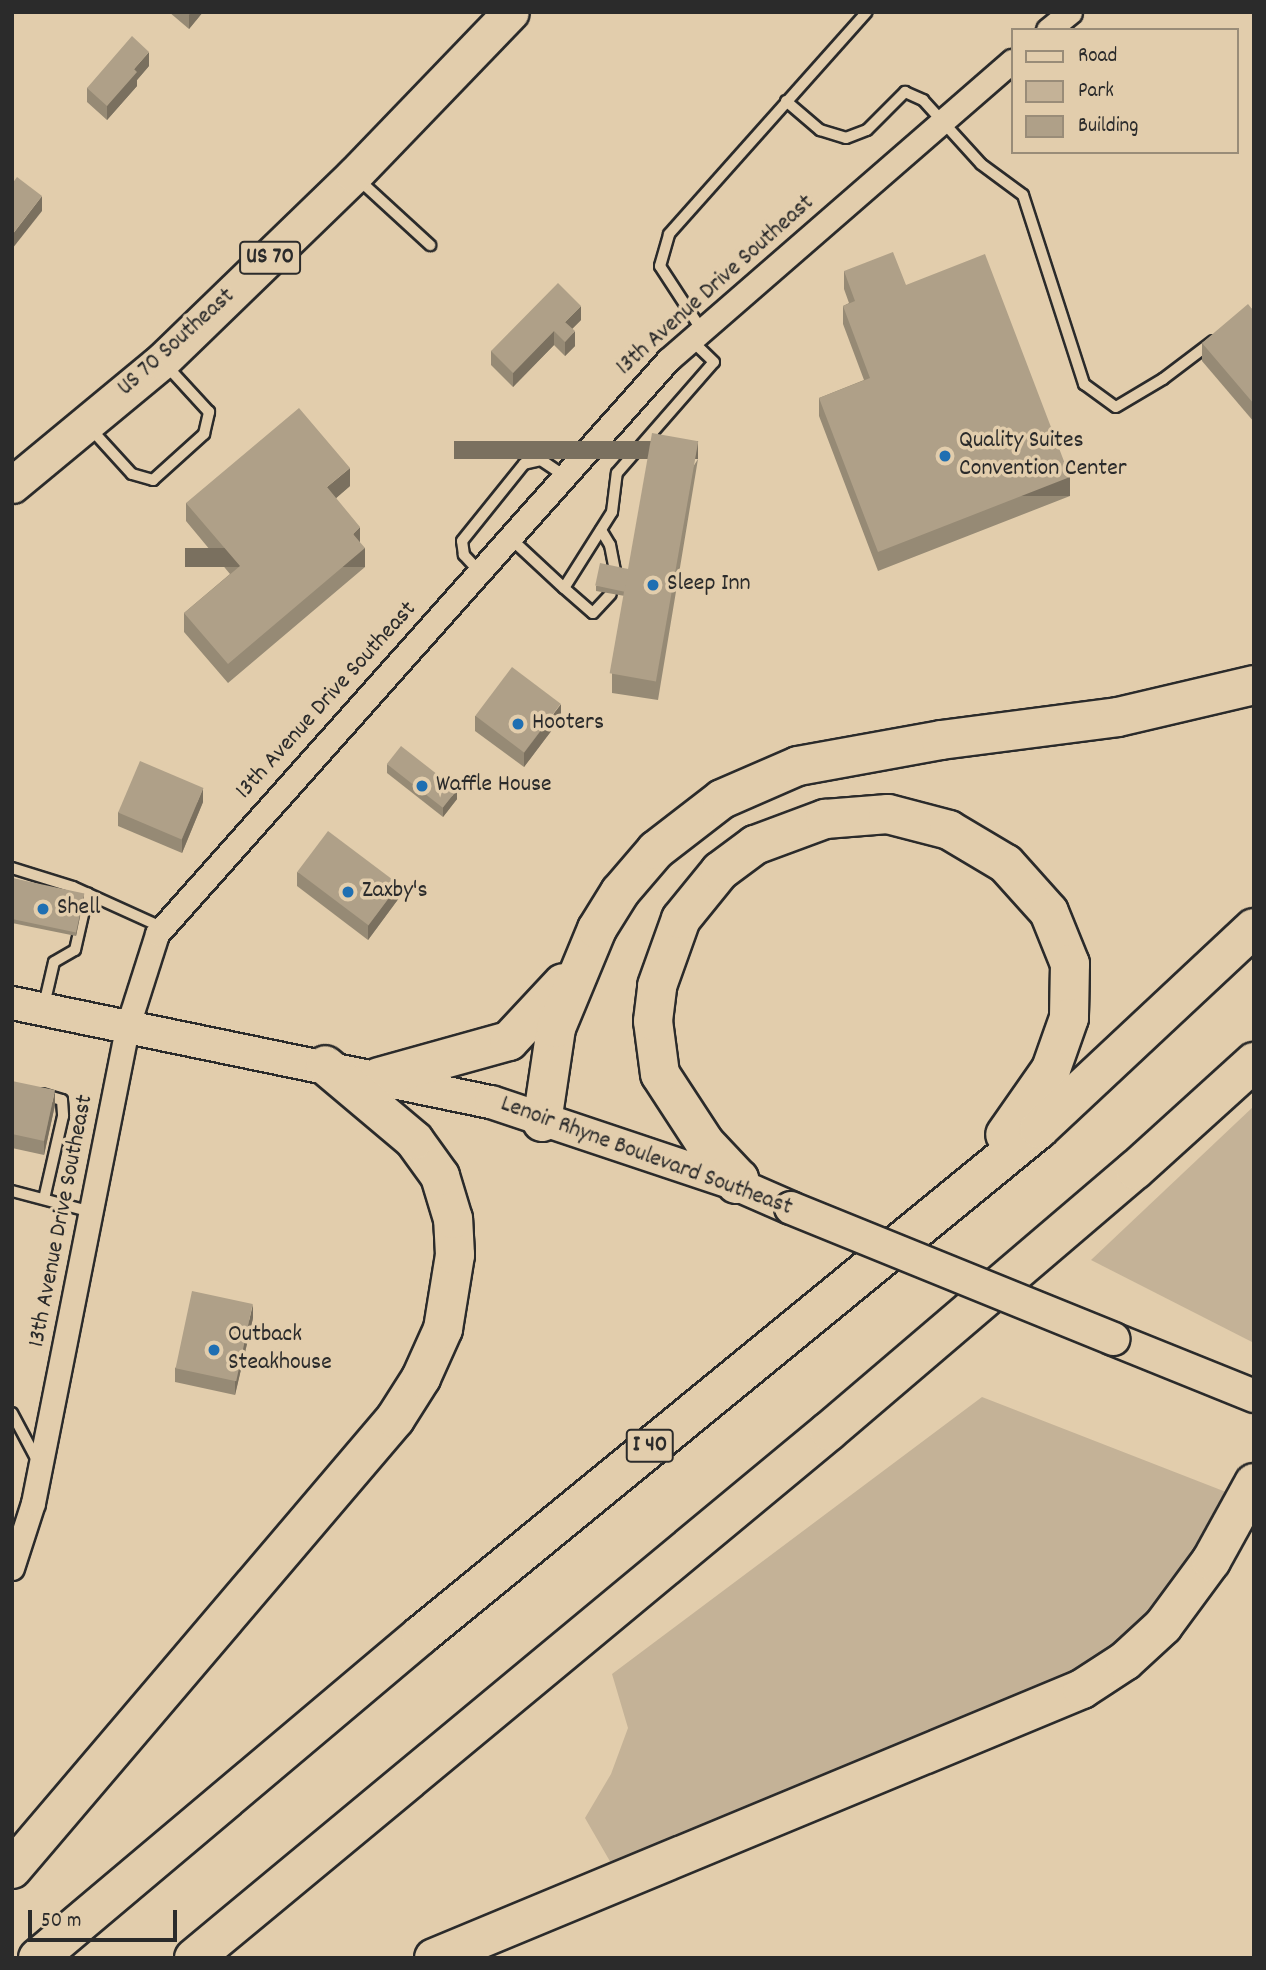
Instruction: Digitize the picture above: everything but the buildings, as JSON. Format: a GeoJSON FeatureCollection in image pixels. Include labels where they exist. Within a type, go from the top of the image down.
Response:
{"type":"FeatureCollection","features":[{"type":"Feature","properties":{"kind":"highway"},"geometry":{"type":"LineString","coordinates":[[379,1077],[509,1041],[550,1001],[586,950],[620,892],[656,850],[699,814],[772,775],[869,752],[1118,717],[1254,685]]}},
{"type":"Feature","properties":{"kind":"highway"},"geometry":{"type":"LineString","coordinates":[[736,1184],[739,1179],[705,1143],[660,1074],[653,1021],[666,951],[700,892],[755,845],[825,818],[856,814],[904,816],[975,842],[1025,882],[1060,933],[1072,986],[1062,1042],[1037,1095],[925,1224]]}},
{"type":"Feature","properties":{"kind":"highway","name":"I 40"},"geometry":{"type":"LineString","coordinates":[[38,1958],[431,1626],[1039,1129],[1254,928]]}},
{"type":"Feature","properties":{"kind":"highway"},"geometry":{"type":"LineString","coordinates":[[541,1122],[556,1028],[586,950]]}},
{"type":"Feature","properties":{"kind":"highway"},"geometry":{"type":"LineString","coordinates":[[194,1958],[829,1432],[1135,1171],[1254,1062]]}},
{"type":"Feature","properties":{"kind":"highway"},"geometry":{"type":"LineString","coordinates":[[12,1869],[395,1419],[421,1378],[443,1329],[455,1255],[453,1219],[440,1177],[414,1140],[325,1065]]}},
{"type":"Feature","properties":{"kind":"highway"},"geometry":{"type":"LineString","coordinates":[[434,1958],[1082,1689],[1125,1661],[1163,1626],[1211,1560],[1250,1493]]}},
{"type":"Feature","properties":{"kind":"main road","name":"US 70 Southeast"},"geometry":{"type":"LineString","coordinates":[[13,483],[162,361],[354,175],[511,12]]}},
{"type":"Feature","properties":{"kind":"main road","name":"Lenoir Rhyne Boulevard Southeast"},"geometry":{"type":"LineString","coordinates":[[12,1003],[325,1065],[491,1102],[541,1122],[736,1184],[1254,1396]]}},
{"type":"Feature","properties":{"kind":"street"},"geometry":{"type":"LineString","coordinates":[[1050,28],[1070,12]]}},
{"type":"Feature","properties":{"kind":"street","name":"13th Avenue Drive Southeast"},"geometry":{"type":"LineString","coordinates":[[12,1568],[41,1466],[128,1025],[148,953],[161,927],[563,475],[696,334],[1010,63]]}},
{"type":"Feature","properties":{"kind":"lane"},"geometry":{"type":"LineString","coordinates":[[564,589],[612,512],[617,473],[714,362],[696,334],[660,265],[669,234],[866,12]]}},
{"type":"Feature","properties":{"kind":"lane"},"geometry":{"type":"LineString","coordinates":[[786,101],[820,130],[846,138],[867,130],[905,92],[923,100],[944,119],[981,163],[1023,195],[1084,384],[1116,407],[1163,379],[1224,332]]}},
{"type":"Feature","properties":{"kind":"lane"},"geometry":{"type":"LineString","coordinates":[[354,175],[430,245]]}},
{"type":"Feature","properties":{"kind":"lane"},"geometry":{"type":"LineString","coordinates":[[86,423],[132,474],[153,480],[204,434],[209,412],[162,361]]}},
{"type":"Feature","properties":{"kind":"lane"},"geometry":{"type":"LineString","coordinates":[[478,570],[464,555],[462,541],[524,464],[541,460],[563,475]]}},
{"type":"Feature","properties":{"kind":"lane"},"geometry":{"type":"LineString","coordinates":[[601,530],[610,545],[615,571]]}},
{"type":"Feature","properties":{"kind":"lane"},"geometry":{"type":"LineString","coordinates":[[508,537],[593,613],[611,594]]}},
{"type":"Feature","properties":{"kind":"lane"},"geometry":{"type":"LineString","coordinates":[[12,868],[88,893],[161,927]]}},
{"type":"Feature","properties":{"kind":"lane"},"geometry":{"type":"LineString","coordinates":[[43,1009],[54,962],[75,950],[88,893]]}},
{"type":"Feature","properties":{"kind":"lane"},"geometry":{"type":"LineString","coordinates":[[25,1090],[62,1100],[63,1116],[44,1199]]}},
{"type":"Feature","properties":{"kind":"lane"},"geometry":{"type":"LineString","coordinates":[[12,1191],[92,1212]]}},
{"type":"Feature","properties":{"kind":"lane"},"geometry":{"type":"LineString","coordinates":[[13,1415],[41,1466]]}},
{"type":"Feature","properties":{"kind":"green space"},"geometry":{"type":"Polygon","coordinates":[[[1254,1106],[1254,1343],[1091,1260],[1254,1106]]]}},
{"type":"Feature","properties":{"kind":"green space"},"geometry":{"type":"Polygon","coordinates":[[[982,1397],[1244,1499],[1211,1561],[1051,1704],[615,1870],[585,1818],[611,1774],[628,1728],[612,1674],[982,1397]]]}},
{"type":"Feature","properties":{"kind":"place","name":"Quality Suites Convention Center"},"geometry":{"type":"Point","coordinates":[945,456]}},
{"type":"Feature","properties":{"kind":"place","name":"Sleep Inn"},"geometry":{"type":"Point","coordinates":[653,585]}},
{"type":"Feature","properties":{"kind":"place","name":"Hooters"},"geometry":{"type":"Point","coordinates":[518,724]}},
{"type":"Feature","properties":{"kind":"place","name":"Waffle House"},"geometry":{"type":"Point","coordinates":[422,786]}},
{"type":"Feature","properties":{"kind":"place","name":"Zaxby's"},"geometry":{"type":"Point","coordinates":[348,892]}},
{"type":"Feature","properties":{"kind":"place","name":"Shell"},"geometry":{"type":"Point","coordinates":[43,909]}},
{"type":"Feature","properties":{"kind":"place","name":"Outback Steakhouse"},"geometry":{"type":"Point","coordinates":[214,1350]}}]}
